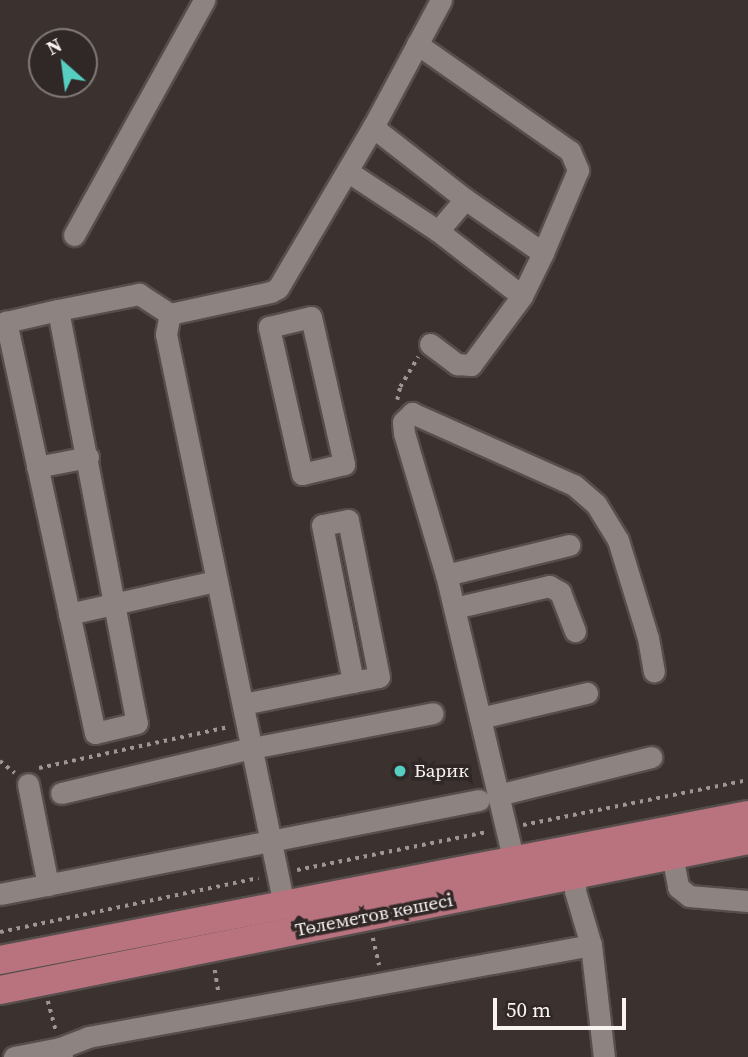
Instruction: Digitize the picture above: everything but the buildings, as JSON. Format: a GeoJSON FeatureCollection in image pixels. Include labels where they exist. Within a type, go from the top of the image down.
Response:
{"type":"FeatureCollection","features":[{"type":"Feature","properties":{"kind":"main road","name":"Төлеметов көшесі"},"geometry":{"type":"LineString","coordinates":[[0,990],[516,874],[748,815]]}},
{"type":"Feature","properties":{"kind":"main road","name":"Төлеметов көшесі"},"geometry":{"type":"LineString","coordinates":[[0,960],[284,905],[516,874],[576,874],[748,840]]}},
{"type":"Feature","properties":{"kind":"street"},"geometry":{"type":"LineString","coordinates":[[74,235],[204,0]]}},
{"type":"Feature","properties":{"kind":"street"},"geometry":{"type":"LineString","coordinates":[[58,310],[117,602],[138,723],[95,733],[3,323],[58,310],[139,294],[170,314],[271,292],[278,288],[373,127],[442,0]]}},
{"type":"Feature","properties":{"kind":"street"},"geometry":{"type":"LineString","coordinates":[[417,44],[570,151],[578,170],[522,296],[471,365],[457,364],[430,344]]}},
{"type":"Feature","properties":{"kind":"street"},"geometry":{"type":"LineString","coordinates":[[373,127],[465,199],[543,253]]}},
{"type":"Feature","properties":{"kind":"street"},"geometry":{"type":"LineString","coordinates":[[347,171],[438,231],[522,296]]}},
{"type":"Feature","properties":{"kind":"street"},"geometry":{"type":"LineString","coordinates":[[438,231],[465,199]]}},
{"type":"Feature","properties":{"kind":"street"},"geometry":{"type":"LineString","coordinates":[[271,292],[278,325]]}},
{"type":"Feature","properties":{"kind":"street"},"geometry":{"type":"LineString","coordinates":[[170,314],[166,334],[284,905]]}},
{"type":"Feature","properties":{"kind":"street"},"geometry":{"type":"LineString","coordinates":[[310,317],[344,464],[302,474],[269,327],[278,325],[310,317]]}},
{"type":"Feature","properties":{"kind":"street"},"geometry":{"type":"LineString","coordinates":[[516,874],[506,829],[489,797],[480,718],[446,575],[403,422],[412,413],[574,485],[596,504],[618,540],[648,638],[654,671]]}},
{"type":"Feature","properties":{"kind":"street"},"geometry":{"type":"LineString","coordinates":[[37,467],[88,457]]}},
{"type":"Feature","properties":{"kind":"street"},"geometry":{"type":"LineString","coordinates":[[245,714],[353,682],[379,677],[348,520],[322,525],[353,682]]}},
{"type":"Feature","properties":{"kind":"street"},"geometry":{"type":"LineString","coordinates":[[446,575],[569,545]]}},
{"type":"Feature","properties":{"kind":"street"},"geometry":{"type":"LineString","coordinates":[[69,614],[216,581]]}},
{"type":"Feature","properties":{"kind":"street"},"geometry":{"type":"LineString","coordinates":[[454,608],[549,586],[560,592],[575,631]]}},
{"type":"Feature","properties":{"kind":"street"},"geometry":{"type":"LineString","coordinates":[[480,718],[587,693]]}},
{"type":"Feature","properties":{"kind":"street"},"geometry":{"type":"LineString","coordinates":[[61,793],[252,748],[433,713]]}},
{"type":"Feature","properties":{"kind":"street"},"geometry":{"type":"LineString","coordinates":[[0,894],[489,797],[652,757]]}},
{"type":"Feature","properties":{"kind":"street"},"geometry":{"type":"LineString","coordinates":[[28,784],[48,885]]}},
{"type":"Feature","properties":{"kind":"street"},"geometry":{"type":"LineString","coordinates":[[672,855],[678,887],[689,896],[748,901]]}},
{"type":"Feature","properties":{"kind":"street"},"geometry":{"type":"LineString","coordinates":[[576,874],[575,891],[591,945],[604,1057]]}},
{"type":"Feature","properties":{"kind":"street"},"geometry":{"type":"LineString","coordinates":[[14,1057],[61,1053],[88,1037],[591,945]]}},
{"type":"Feature","properties":{"kind":"path"},"geometry":{"type":"LineString","coordinates":[[403,422],[396,403],[400,387],[417,358],[430,344]]}},
{"type":"Feature","properties":{"kind":"path"},"geometry":{"type":"LineString","coordinates":[[28,784],[28,771],[245,714]]}},
{"type":"Feature","properties":{"kind":"path"},"geometry":{"type":"LineString","coordinates":[[0,932],[748,780]]}},
{"type":"Feature","properties":{"kind":"path"},"geometry":{"type":"LineString","coordinates":[[372,932],[383,984]]}},
{"type":"Feature","properties":{"kind":"path"},"geometry":{"type":"LineString","coordinates":[[214,965],[222,1014]]}},
{"type":"Feature","properties":{"kind":"path"},"geometry":{"type":"LineString","coordinates":[[47,999],[61,1053]]}},
{"type":"Feature","properties":{"kind":"place","name":"Барик"},"geometry":{"type":"Point","coordinates":[400,771]}}]}
